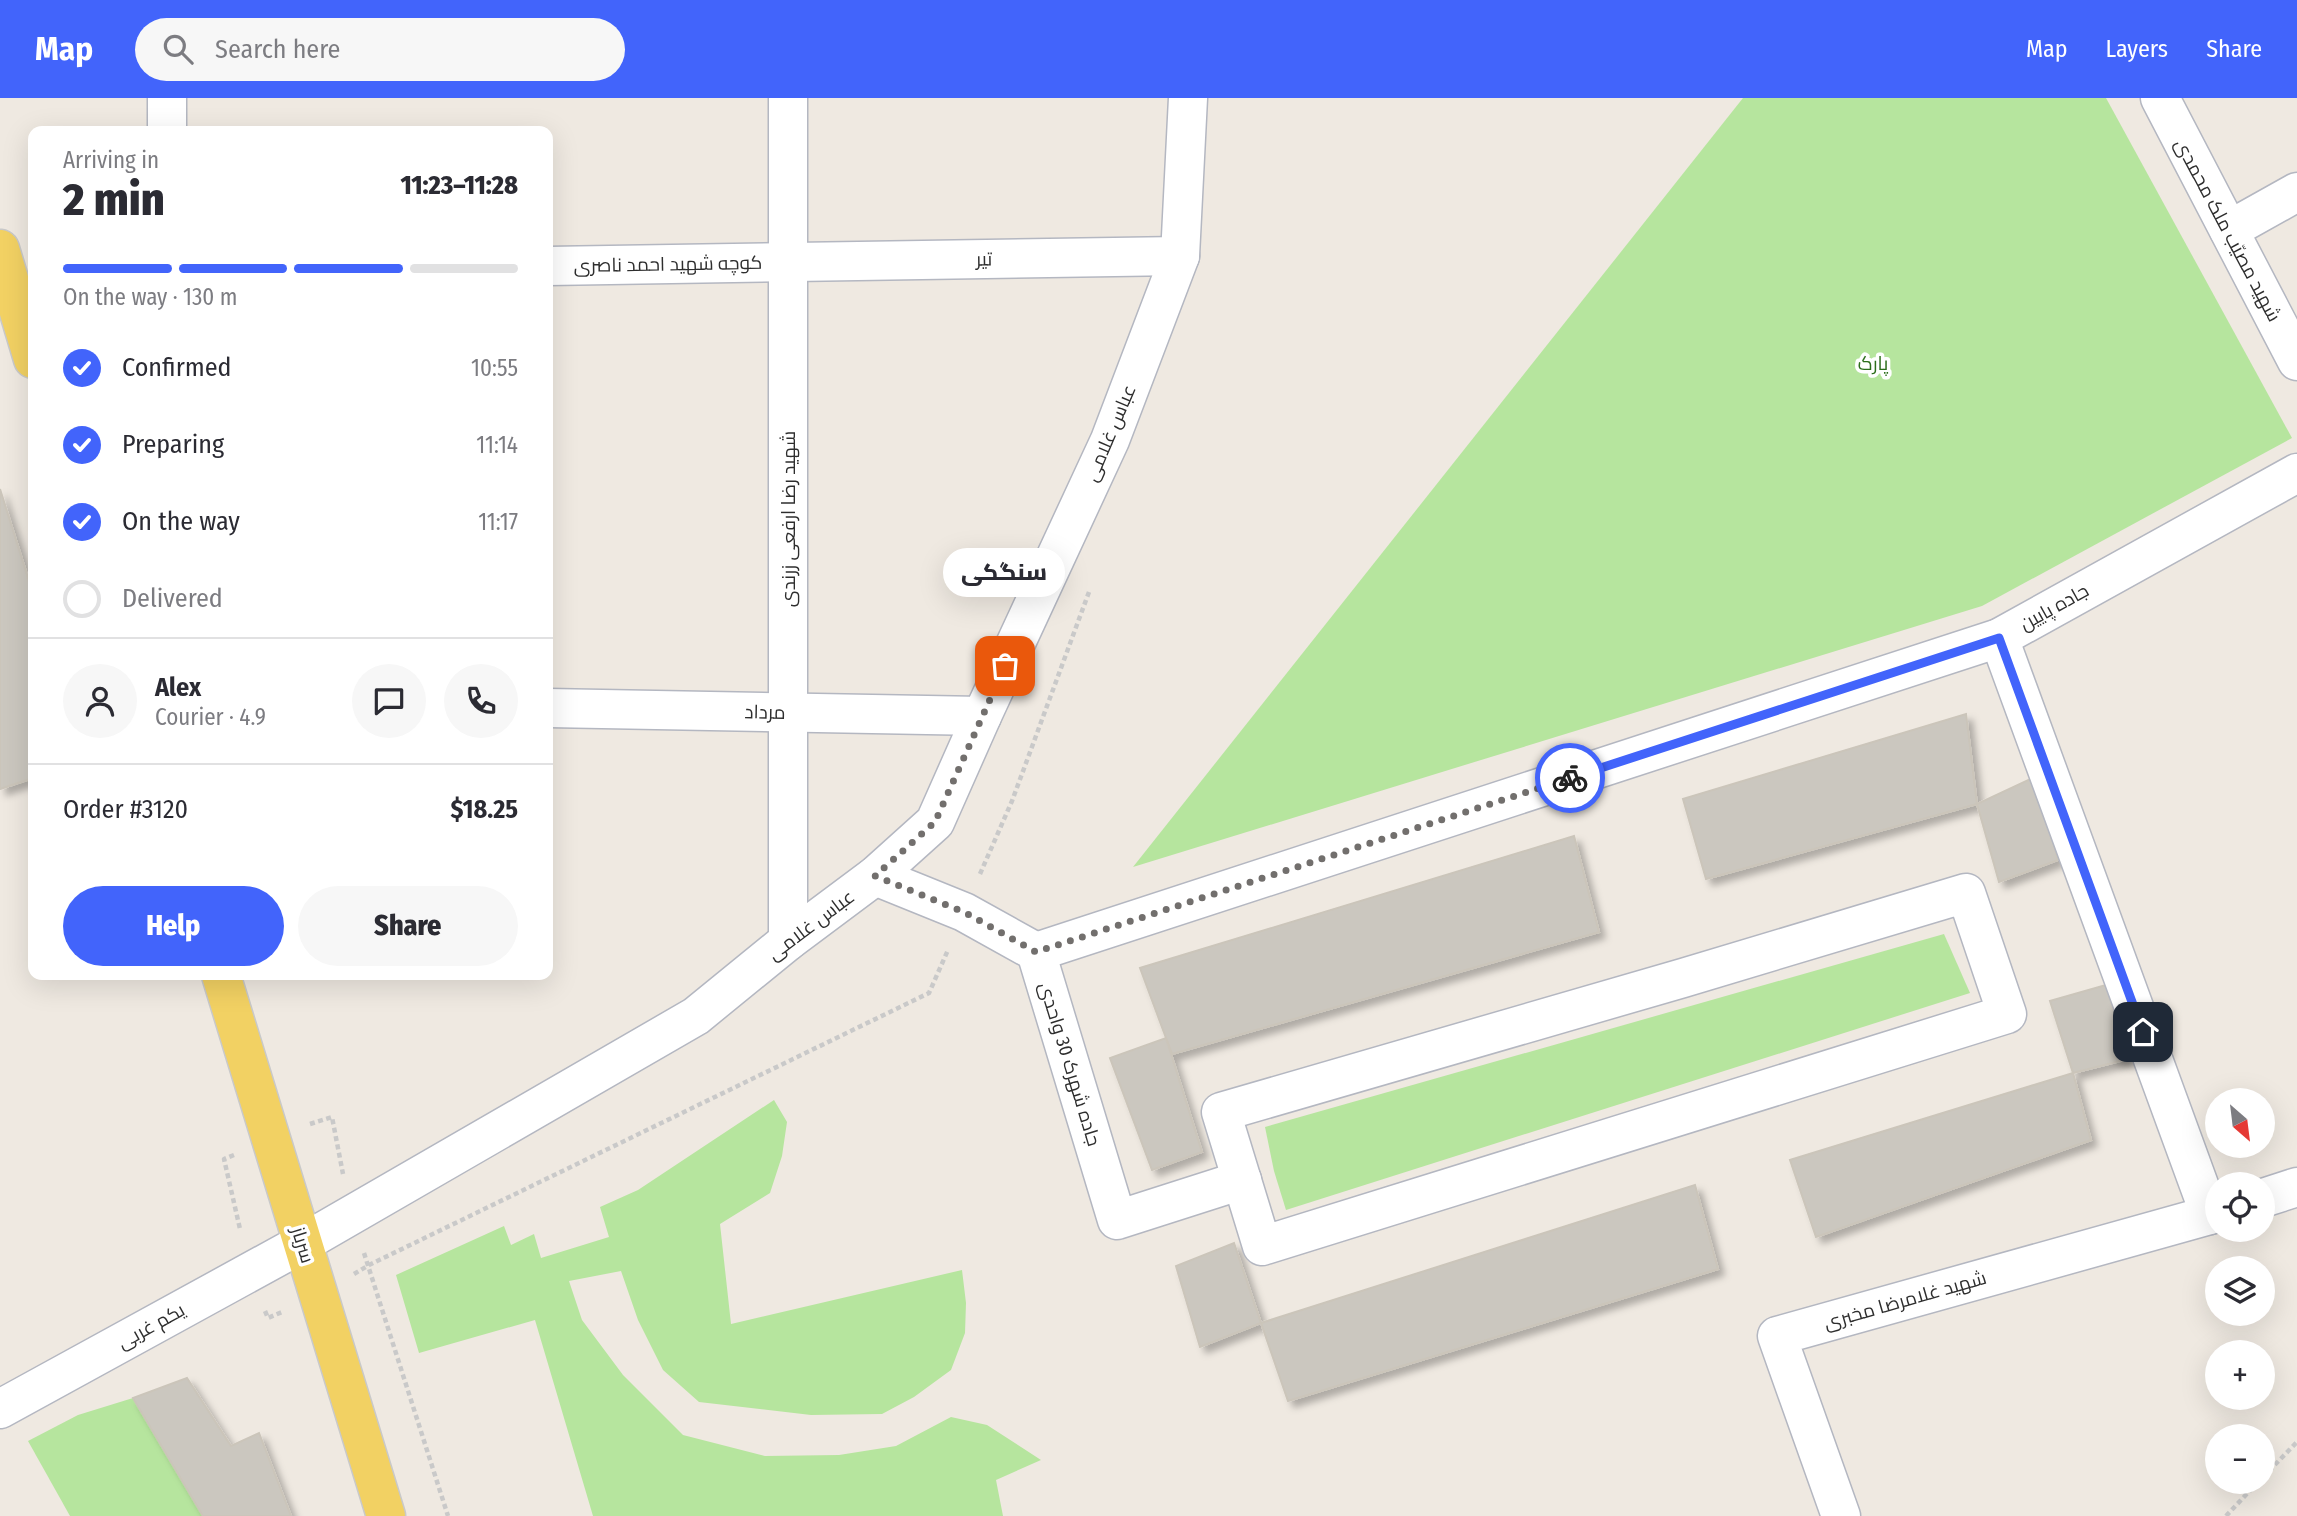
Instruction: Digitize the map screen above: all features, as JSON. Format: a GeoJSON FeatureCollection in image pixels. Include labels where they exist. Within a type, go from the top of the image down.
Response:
{"type":"FeatureCollection","features":[{"type":"Feature","properties":{"kind":"main road"},"geometry":{"type":"LineString","coordinates":[[14,266],[28,335]]}},
{"type":"Feature","properties":{"kind":"main road","name":"سرباز"},"geometry":{"type":"LineString","coordinates":[[223,980],[386,1516]]}},
{"type":"Feature","properties":{"kind":"street"},"geometry":{"type":"LineString","coordinates":[[167,98],[167,126]]}},
{"type":"Feature","properties":{"kind":"street","name":"شهید رضا ارفعی زرندی"},"geometry":{"type":"LineString","coordinates":[[788,98],[788,941]]}},
{"type":"Feature","properties":{"kind":"street","name":"عباس غلامی"},"geometry":{"type":"LineString","coordinates":[[303,1243],[696,1016],[788,941],[875,876],[935,822],[1110,440],[1180,256],[1188,98]]}},
{"type":"Feature","properties":{"kind":"street","name":"شهید مصیّب ملک محمدی"},"geometry":{"type":"LineString","coordinates":[[2160,98],[2297,361]]}},
{"type":"Feature","properties":{"kind":"street"},"geometry":{"type":"LineString","coordinates":[[2229,230],[2297,192]]}},
{"type":"Feature","properties":{"kind":"street","name":"تیر"},"geometry":{"type":"LineString","coordinates":[[788,262],[1180,256]]}},
{"type":"Feature","properties":{"kind":"street","name":"کوچه شهید احمد ناصری"},"geometry":{"type":"LineString","coordinates":[[553,266],[788,262]]}},
{"type":"Feature","properties":{"kind":"street","name":"جاده پایین"},"geometry":{"type":"LineString","coordinates":[[1036,952],[1999,638],[2297,472]]}},
{"type":"Feature","properties":{"kind":"street"},"geometry":{"type":"LineString","coordinates":[[1999,638],[2205,1190]]}},
{"type":"Feature","properties":{"kind":"street","name":"مرداد"},"geometry":{"type":"LineString","coordinates":[[553,708],[982,716]]}},
{"type":"Feature","properties":{"kind":"street"},"geometry":{"type":"LineString","coordinates":[[875,876],[964,912],[1036,952]]}},
{"type":"Feature","properties":{"kind":"street"},"geometry":{"type":"LineString","coordinates":[[1966,893],[2007,1014],[1262,1246],[1242,1180],[1221,1112],[1966,893]]}},
{"type":"Feature","properties":{"kind":"street","name":"جاده شهرک 30 واحدی"},"geometry":{"type":"LineString","coordinates":[[1036,952],[1117,1220],[1242,1180]]}},
{"type":"Feature","properties":{"kind":"street"},"geometry":{"type":"LineString","coordinates":[[2275,1194],[2297,1187]]}},
{"type":"Feature","properties":{"kind":"street","name":"شهید غلامرضا مخبری"},"geometry":{"type":"LineString","coordinates":[[1842,1516],[1777,1336],[2205,1217]]}},
{"type":"Feature","properties":{"kind":"street","name":"یکم غربی"},"geometry":{"type":"LineString","coordinates":[[0,1409],[303,1243]]}},
{"type":"Feature","properties":{"kind":"path"},"geometry":{"type":"LineString","coordinates":[[369,1265],[448,1516]]}},
{"type":"Feature","properties":{"kind":"path"},"geometry":{"type":"LineString","coordinates":[[2275,1465],[2297,1442]]}},
{"type":"Feature","properties":{"kind":"path"},"geometry":{"type":"LineString","coordinates":[[2226,1516],[2247,1494]]}},
{"type":"Feature","properties":{"kind":"green space","name":"پارک"},"geometry":{"type":"Polygon","coordinates":[[[1743,98],[2106,98],[2292,438],[1982,606],[1133,867],[1743,98]]]}},
{"type":"Feature","properties":{"kind":"green space"},"geometry":{"type":"Polygon","coordinates":[[[1944,934],[1970,993],[1286,1210],[1265,1127],[1944,934]]]}},
{"type":"Feature","properties":{"kind":"green space"},"geometry":{"type":"Polygon","coordinates":[[[774,1100],[787,1122],[782,1156],[770,1193],[720,1224],[731,1324],[962,1270],[966,1303],[965,1333],[951,1370],[914,1397],[882,1414],[811,1415],[699,1402],[663,1370],[638,1320],[621,1271],[569,1281],[582,1320],[623,1375],[683,1435],[765,1456],[839,1455],[896,1446],[951,1417],[987,1425],[1041,1460],[996,1480],[1003,1516],[593,1516],[535,1320],[419,1353],[396,1275],[504,1226],[511,1245],[534,1234],[541,1258],[609,1237],[600,1207],[638,1190],[774,1100]]]}},
{"type":"Feature","properties":{"kind":"green space"},"geometry":{"type":"Polygon","coordinates":[[[133,1398],[203,1516],[70,1516],[28,1441],[78,1415],[133,1398]]]}},
{"type":"Feature","properties":{"kind":"building"},"geometry":{"type":"Polygon","coordinates":[[[0,489],[28,578],[28,780],[0,789],[0,489]]]}},
{"type":"Feature","properties":{"kind":"building"},"geometry":{"type":"Polygon","coordinates":[[[1966,714],[1977,804],[1706,879],[1683,799],[1966,714]]]}},
{"type":"Feature","properties":{"kind":"building"},"geometry":{"type":"Polygon","coordinates":[[[2035,777],[2058,860],[1999,882],[1977,804],[2035,777]]]}},
{"type":"Feature","properties":{"kind":"building"},"geometry":{"type":"Polygon","coordinates":[[[1574,836],[1599,932],[1172,1054],[1140,968],[1574,836]]]}},
{"type":"Feature","properties":{"kind":"building"},"geometry":{"type":"Polygon","coordinates":[[[2106,985],[2128,1059],[2073,1073],[2050,1001],[2106,985]]]}},
{"type":"Feature","properties":{"kind":"building"},"geometry":{"type":"Polygon","coordinates":[[[1166,1038],[1202,1152],[1152,1170],[1110,1058],[1166,1038]]]}},
{"type":"Feature","properties":{"kind":"building"},"geometry":{"type":"Polygon","coordinates":[[[2073,1073],[2091,1140],[1816,1237],[1790,1160],[2073,1073]]]}},
{"type":"Feature","properties":{"kind":"building"},"geometry":{"type":"Polygon","coordinates":[[[1695,1185],[1718,1269],[1288,1401],[1261,1323],[1695,1185]]]}},
{"type":"Feature","properties":{"kind":"building"},"geometry":{"type":"Polygon","coordinates":[[[1234,1243],[1261,1323],[1200,1347],[1176,1266],[1234,1243]]]}},
{"type":"Feature","properties":{"kind":"building"},"geometry":{"type":"Polygon","coordinates":[[[187,1378],[231,1446],[259,1433],[291,1516],[203,1516],[133,1398],[187,1378]]]}},
{"type":"Feature","properties":{"kind":"way so far"},"geometry":{"type":"LineString","coordinates":[[1005,666],[935,822],[875,876],[964,912],[1036,952],[1570,778]]}},
{"type":"Feature","properties":{"kind":"place","name":"سنگکی"},"geometry":{"type":"Point","coordinates":[1005,666]}},
{"type":"Feature","properties":{"kind":"route"},"geometry":{"type":"LineString","coordinates":[[1570,778],[1999,638],[2143,1032]]}}]}
